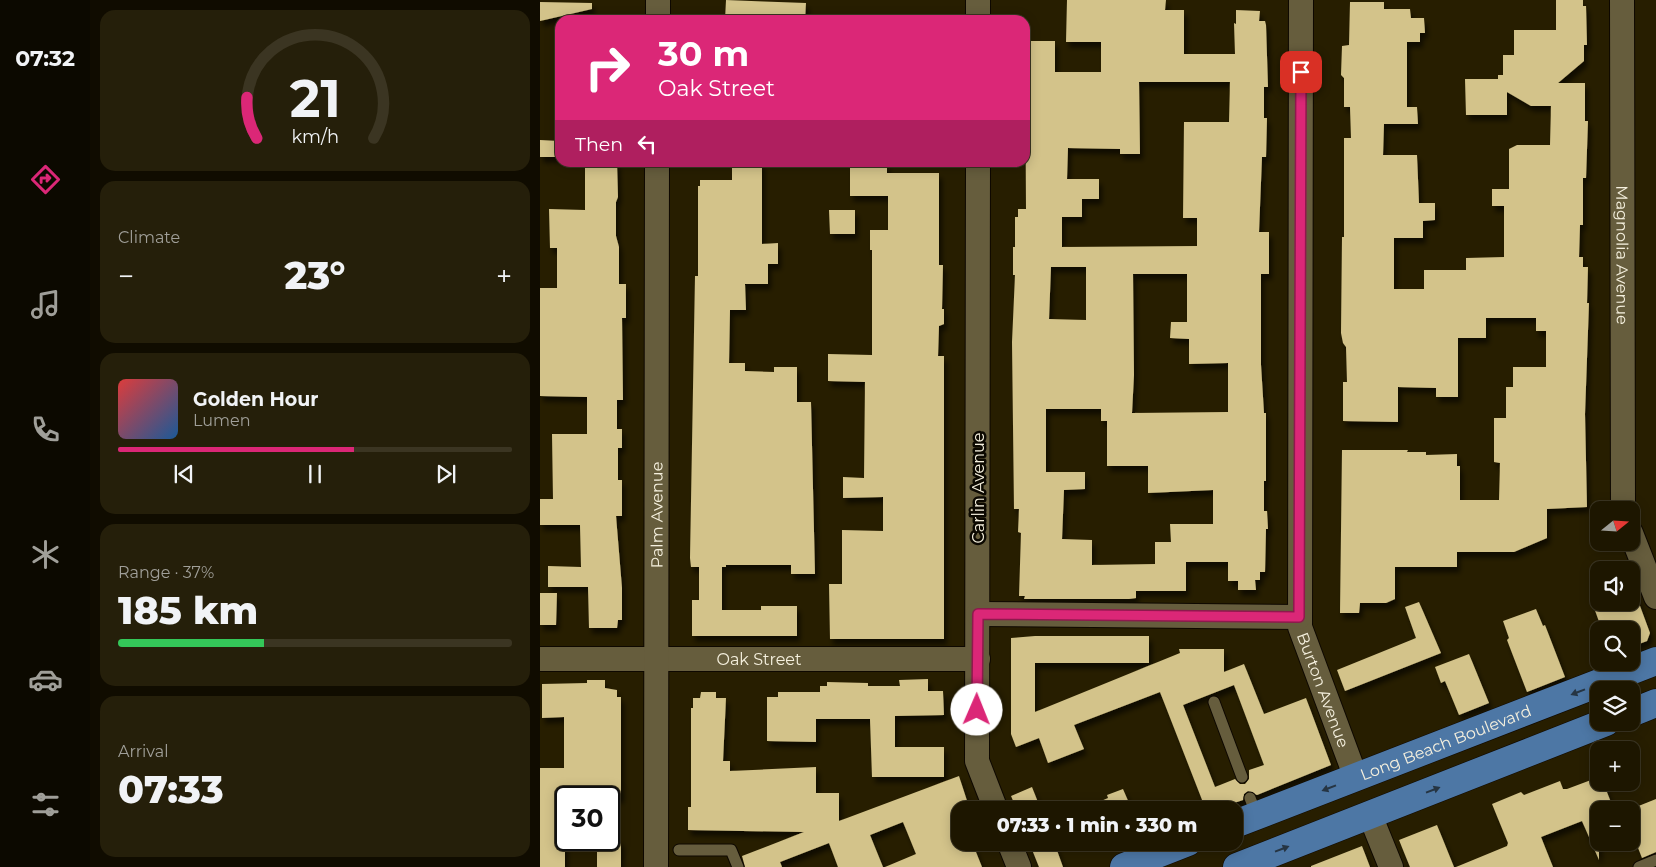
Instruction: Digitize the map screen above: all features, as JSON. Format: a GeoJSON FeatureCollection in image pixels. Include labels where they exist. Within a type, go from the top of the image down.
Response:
{"type":"FeatureCollection","features":[{"type":"Feature","properties":{"kind":"main road","name":"Long Beach Boulevard"},"geometry":{"type":"LineString","coordinates":[[1248,812],[1356,778],[1656,661]]}},
{"type":"Feature","properties":{"kind":"main road"},"geometry":{"type":"LineString","coordinates":[[1640,709],[1656,703]]}},
{"type":"Feature","properties":{"kind":"main road"},"geometry":{"type":"LineString","coordinates":[[1237,867],[1590,728]]}},
{"type":"Feature","properties":{"kind":"main road"},"geometry":{"type":"LineString","coordinates":[[1124,867],[1165,851]]}},
{"type":"Feature","properties":{"kind":"street"},"geometry":{"type":"LineString","coordinates":[[658,0],[658,15]]}},
{"type":"Feature","properties":{"kind":"street"},"geometry":{"type":"LineString","coordinates":[[978,0],[978,15]]}},
{"type":"Feature","properties":{"kind":"street","name":"Burton Avenue"},"geometry":{"type":"LineString","coordinates":[[1300,0],[1299,617],[1302,637],[1356,778]]}},
{"type":"Feature","properties":{"kind":"street","name":"Magnolia Avenue"},"geometry":{"type":"LineString","coordinates":[[1622,0],[1623,501]]}},
{"type":"Feature","properties":{"kind":"street","name":"Palm Avenue"},"geometry":{"type":"LineString","coordinates":[[656,867],[657,167]]}},
{"type":"Feature","properties":{"kind":"street","name":"Carlin Avenue"},"geometry":{"type":"LineString","coordinates":[[978,167],[977,760],[993,801]]}},
{"type":"Feature","properties":{"kind":"street"},"geometry":{"type":"LineString","coordinates":[[1638,551],[1656,597]]}},
{"type":"Feature","properties":{"kind":"street"},"geometry":{"type":"LineString","coordinates":[[978,614],[1299,617]]}},
{"type":"Feature","properties":{"kind":"street","name":"Oak Street"},"geometry":{"type":"LineString","coordinates":[[540,659],[978,659]]}},
{"type":"Feature","properties":{"kind":"street"},"geometry":{"type":"LineString","coordinates":[[1370,815],[1391,867]]}},
{"type":"Feature","properties":{"kind":"street"},"geometry":{"type":"LineString","coordinates":[[1013,851],[1019,867]]}},
{"type":"Feature","properties":{"kind":"lane"},"geometry":{"type":"LineString","coordinates":[[1214,702],[1242,777]]}},
{"type":"Feature","properties":{"kind":"lane"},"geometry":{"type":"LineString","coordinates":[[679,850],[731,850],[738,867]]}},
{"type":"Feature","properties":{"kind":"lane"},"geometry":{"type":"LineString","coordinates":[[1639,867],[1656,860]]}},
{"type":"Feature","properties":{"kind":"building"},"geometry":{"type":"Polygon","coordinates":[[[726,0],[806,3],[805,15],[725,15],[726,0]]]}},
{"type":"Feature","properties":{"kind":"building"},"geometry":{"type":"Polygon","coordinates":[[[1067,0],[1166,0],[1165,10],[1184,10],[1184,54],[1235,54],[1234,23],[1236,24],[1236,10],[1260,11],[1259,21],[1265,21],[1268,87],[1264,87],[1264,118],[1267,118],[1266,157],[1262,157],[1259,232],[1269,232],[1269,274],[1261,274],[1261,365],[1264,413],[1266,413],[1264,511],[1267,511],[1268,529],[1266,529],[1265,572],[1260,572],[1260,580],[1255,580],[1256,590],[1238,590],[1238,581],[1228,581],[1228,562],[1186,562],[1186,591],[1136,591],[1136,598],[1129,599],[1024,599],[1025,596],[1019,596],[1021,533],[1018,532],[1019,509],[1014,509],[1012,342],[1015,275],[1013,275],[1013,247],[1015,247],[1015,217],[1018,217],[1018,209],[1026,209],[1026,167],[1030,167],[1030,41],[1055,41],[1055,72],[1101,72],[1101,42],[1066,42],[1067,0]],[[1139,82],[1140,154],[1120,154],[1120,149],[1068,148],[1067,179],[1099,179],[1099,199],[1082,199],[1082,217],[1062,217],[1062,247],[1197,246],[1197,218],[1183,218],[1184,122],[1229,122],[1230,82],[1139,82]],[[1051,267],[1049,319],[1086,320],[1086,267],[1051,267]],[[1133,274],[1134,375],[1132,413],[1228,412],[1228,363],[1189,364],[1189,339],[1170,338],[1171,322],[1187,322],[1187,274],[1133,274]],[[1046,409],[1046,472],[1085,472],[1085,489],[1064,490],[1062,539],[1092,540],[1092,565],[1155,564],[1155,542],[1171,542],[1170,524],[1213,524],[1213,490],[1148,493],[1148,466],[1107,466],[1107,421],[1101,421],[1101,409],[1046,409]]]}},
{"type":"Feature","properties":{"kind":"building"},"geometry":{"type":"Polygon","coordinates":[[[1556,0],[1583,0],[1583,6],[1586,6],[1587,45],[1584,45],[1584,61],[1558,83],[1585,83],[1585,121],[1588,121],[1586,178],[1583,178],[1583,225],[1580,225],[1579,257],[1583,257],[1583,267],[1588,267],[1587,303],[1589,303],[1585,414],[1587,507],[1547,509],[1547,538],[1514,552],[1457,552],[1457,567],[1395,567],[1395,599],[1386,603],[1360,603],[1359,613],[1340,613],[1342,450],[1408,450],[1407,452],[1426,452],[1426,455],[1457,454],[1457,466],[1460,466],[1460,500],[1499,500],[1500,463],[1494,462],[1494,418],[1506,418],[1506,387],[1513,387],[1513,367],[1546,367],[1546,331],[1536,331],[1536,318],[1486,318],[1486,338],[1458,338],[1458,397],[1436,397],[1436,388],[1398,387],[1398,422],[1343,421],[1343,382],[1347,382],[1346,347],[1341,333],[1342,237],[1344,237],[1344,138],[1351,138],[1350,107],[1344,107],[1344,78],[1341,75],[1342,46],[1349,45],[1350,2],[1384,2],[1384,9],[1410,9],[1411,18],[1424,18],[1425,33],[1420,33],[1420,42],[1407,42],[1407,107],[1417,107],[1418,124],[1384,124],[1383,155],[1417,155],[1419,203],[1435,203],[1435,220],[1423,221],[1423,238],[1394,238],[1394,289],[1424,289],[1424,270],[1466,270],[1466,258],[1504,257],[1504,206],[1492,206],[1492,189],[1509,189],[1509,149],[1517,145],[1550,145],[1551,106],[1531,106],[1507,92],[1507,115],[1466,115],[1465,79],[1498,79],[1498,75],[1503,75],[1503,55],[1514,55],[1514,30],[1556,30],[1556,0]]]}},
{"type":"Feature","properties":{"kind":"building"},"geometry":{"type":"Polygon","coordinates":[[[540,2],[592,3],[592,9],[566,15],[555,15],[555,18],[540,21],[540,2]]]}},
{"type":"Feature","properties":{"kind":"building"},"geometry":{"type":"Polygon","coordinates":[[[540,140],[555,141],[555,157],[540,157],[540,140]]]}},
{"type":"Feature","properties":{"kind":"building"},"geometry":{"type":"Polygon","coordinates":[[[585,167],[617,167],[616,236],[619,247],[619,284],[626,284],[626,318],[622,318],[623,400],[617,400],[617,429],[622,429],[622,448],[618,448],[618,480],[622,480],[622,516],[616,516],[622,588],[622,620],[618,620],[617,628],[589,628],[588,587],[548,587],[548,566],[581,567],[580,525],[540,525],[540,499],[553,499],[552,434],[587,434],[587,397],[540,396],[540,288],[557,288],[557,248],[550,248],[549,209],[585,210],[585,167]]]}},
{"type":"Feature","properties":{"kind":"building"},"geometry":{"type":"Polygon","coordinates":[[[732,167],[762,167],[762,244],[778,243],[778,264],[768,264],[768,284],[745,284],[746,310],[730,310],[729,363],[745,363],[745,371],[774,372],[774,367],[797,367],[797,402],[811,402],[815,574],[791,574],[791,565],[726,565],[726,567],[722,567],[722,610],[761,610],[761,606],[797,606],[797,636],[692,636],[692,600],[699,600],[699,567],[691,567],[690,558],[695,276],[698,276],[698,186],[700,186],[700,180],[732,180],[732,167]]]}},
{"type":"Feature","properties":{"kind":"building"},"geometry":{"type":"Polygon","coordinates":[[[850,167],[887,167],[887,173],[939,173],[939,265],[943,265],[942,309],[944,309],[944,324],[939,326],[938,356],[944,356],[944,639],[830,639],[829,584],[842,584],[842,530],[883,531],[883,497],[843,498],[843,477],[864,478],[865,382],[828,381],[828,354],[872,355],[872,250],[870,250],[870,230],[888,230],[888,196],[850,196],[850,167]]]}},
{"type":"Feature","properties":{"kind":"building"},"geometry":{"type":"Polygon","coordinates":[[[829,210],[855,210],[855,234],[830,234],[829,210]]]}},
{"type":"Feature","properties":{"kind":"building"},"geometry":{"type":"Polygon","coordinates":[[[540,593],[557,593],[556,625],[540,625],[540,593]]]}},
{"type":"Feature","properties":{"kind":"building"},"geometry":{"type":"Polygon","coordinates":[[[1419,602],[1441,653],[1345,691],[1337,670],[1416,638],[1405,607],[1419,602]]]}},
{"type":"Feature","properties":{"kind":"building"},"geometry":{"type":"Polygon","coordinates":[[[1640,606],[1650,633],[1647,641],[1640,644],[1640,621],[1599,621],[1595,611],[1640,611],[1640,606]]]}},
{"type":"Feature","properties":{"kind":"building"},"geometry":{"type":"Polygon","coordinates":[[[1536,609],[1543,626],[1545,625],[1565,677],[1527,692],[1507,640],[1509,638],[1503,621],[1536,609]]]}},
{"type":"Feature","properties":{"kind":"building"},"geometry":{"type":"Polygon","coordinates":[[[1035,636],[1149,636],[1149,663],[1035,663],[1035,712],[1180,653],[1179,649],[1224,649],[1224,672],[1244,664],[1264,714],[1306,698],[1331,765],[1257,795],[1248,791],[1244,794],[1243,800],[1240,801],[1202,801],[1160,692],[1074,725],[1084,749],[1048,763],[1039,738],[1016,747],[1011,734],[1011,638],[1035,636]],[[1234,685],[1183,705],[1215,787],[1235,779],[1240,784],[1245,784],[1249,779],[1249,770],[1264,765],[1234,685]]]}},
{"type":"Feature","properties":{"kind":"building"},"geometry":{"type":"Polygon","coordinates":[[[1469,654],[1489,703],[1459,715],[1445,681],[1441,683],[1435,667],[1469,654]]]}},
{"type":"Feature","properties":{"kind":"building"},"geometry":{"type":"Polygon","coordinates":[[[928,679],[928,691],[943,691],[944,715],[895,716],[895,747],[944,747],[944,777],[872,777],[870,719],[816,719],[816,742],[767,741],[767,697],[778,697],[778,692],[820,692],[820,686],[827,686],[827,682],[868,683],[868,686],[900,686],[899,680],[928,679]]]}},
{"type":"Feature","properties":{"kind":"building"},"geometry":{"type":"Polygon","coordinates":[[[587,680],[605,680],[605,688],[617,690],[617,697],[621,697],[620,798],[620,786],[555,786],[555,851],[565,851],[565,867],[540,867],[540,768],[564,768],[564,717],[542,718],[542,684],[587,683],[587,680]]]}},
{"type":"Feature","properties":{"kind":"building"},"geometry":{"type":"Polygon","coordinates":[[[701,692],[716,692],[716,698],[726,698],[723,761],[730,761],[730,771],[816,767],[816,793],[839,793],[839,821],[959,776],[967,801],[951,801],[951,851],[976,851],[982,867],[885,867],[916,854],[903,822],[870,835],[883,867],[838,867],[829,843],[780,862],[782,867],[745,867],[742,856],[804,832],[688,830],[688,807],[691,807],[691,708],[693,708],[693,698],[700,698],[701,692]]]}},
{"type":"Feature","properties":{"kind":"building"},"geometry":{"type":"Polygon","coordinates":[[[1590,780],[1590,791],[1607,791],[1610,801],[1590,801],[1590,839],[1582,821],[1541,837],[1553,867],[1456,867],[1507,846],[1508,843],[1492,804],[1521,792],[1524,795],[1560,781],[1563,789],[1590,780]]]}},
{"type":"Feature","properties":{"kind":"building"},"geometry":{"type":"Polygon","coordinates":[[[1032,787],[1037,801],[1013,801],[1011,796],[1032,787]]]}},
{"type":"Feature","properties":{"kind":"building"},"geometry":{"type":"Polygon","coordinates":[[[1123,789],[1128,801],[1101,801],[1108,798],[1107,795],[1123,789]]]}},
{"type":"Feature","properties":{"kind":"building"},"geometry":{"type":"Polygon","coordinates":[[[1656,799],[1656,852],[1642,858],[1639,851],[1640,805],[1656,799]]]}},
{"type":"Feature","properties":{"kind":"building"},"geometry":{"type":"Polygon","coordinates":[[[1437,825],[1454,867],[1410,867],[1399,840],[1437,825]]]}},
{"type":"Feature","properties":{"kind":"building"},"geometry":{"type":"Polygon","coordinates":[[[621,840],[621,867],[597,867],[597,851],[620,851],[621,840]]]}},
{"type":"Feature","properties":{"kind":"building"},"geometry":{"type":"Polygon","coordinates":[[[1362,846],[1370,867],[1311,867],[1311,866],[1362,846]]]}},
{"type":"Feature","properties":{"kind":"building"},"geometry":{"type":"Polygon","coordinates":[[[1033,851],[1057,851],[1063,867],[1039,867],[1033,851]]]}},
{"type":"Feature","properties":{"kind":"building"},"geometry":{"type":"Polygon","coordinates":[[[1595,851],[1599,851],[1599,860],[1595,851]]]}},
{"type":"Feature","properties":{"kind":"route"},"geometry":{"type":"LineString","coordinates":[[977,710],[978,614],[1299,617],[1301,72]]}}]}
